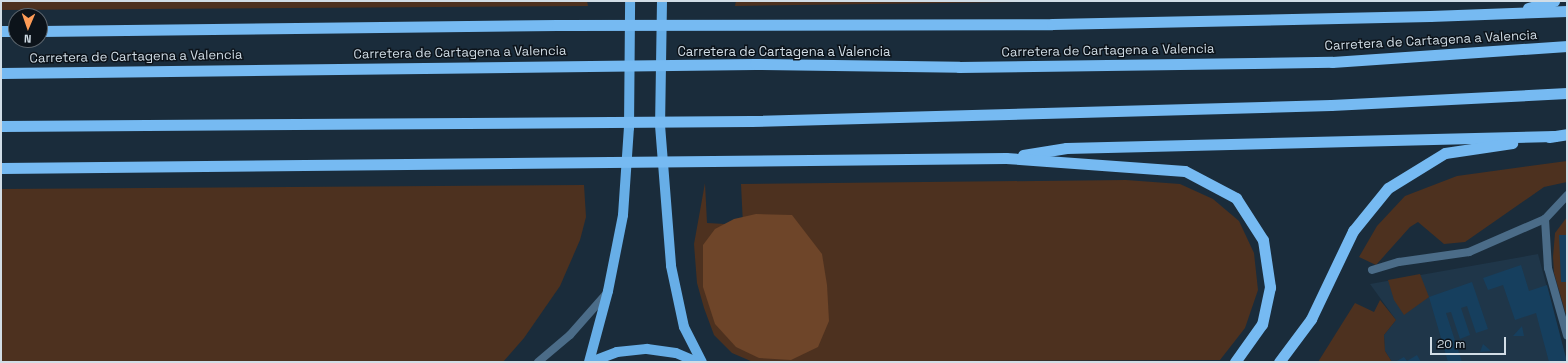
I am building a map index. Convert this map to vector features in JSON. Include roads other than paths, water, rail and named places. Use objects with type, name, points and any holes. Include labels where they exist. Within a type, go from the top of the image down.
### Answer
[{"type":"highway","points":[[1508,14],[1554,1]]},
{"type":"highway","points":[[48,31],[557,25],[1052,24],[1508,14],[1567,11]]},
{"type":"highway","name":"Carretera de Cartagena a Valencia","points":[[1,73],[755,64],[958,67],[1332,62],[1567,46]]},
{"type":"highway","points":[[1,126],[751,121],[1331,105],[1567,93]]},
{"type":"highway","points":[[1279,362],[1311,319],[1353,231],[1388,188],[1445,153],[1567,134]]},
{"type":"highway","points":[[1006,158],[1066,148],[1555,136]]},
{"type":"highway","points":[[1,168],[550,161],[748,161],[1006,158],[1185,171],[1236,198],[1263,240],[1270,287],[1262,324],[1235,362]]},
{"type":"main road","points":[[590,362],[608,291],[623,215],[629,128],[630,1]]},
{"type":"main road","points":[[662,1],[660,125],[670,259],[684,327],[702,362]]},
{"type":"main road","points":[[590,362],[617,352],[647,349],[676,353],[696,362]]},
{"type":"street","points":[[1372,270],[1399,262],[1469,252],[1545,219],[1567,195]]},
{"type":"street","points":[[1545,219],[1548,268],[1567,335]]},
{"type":"street","points":[[538,362],[570,335],[608,291]]}]
